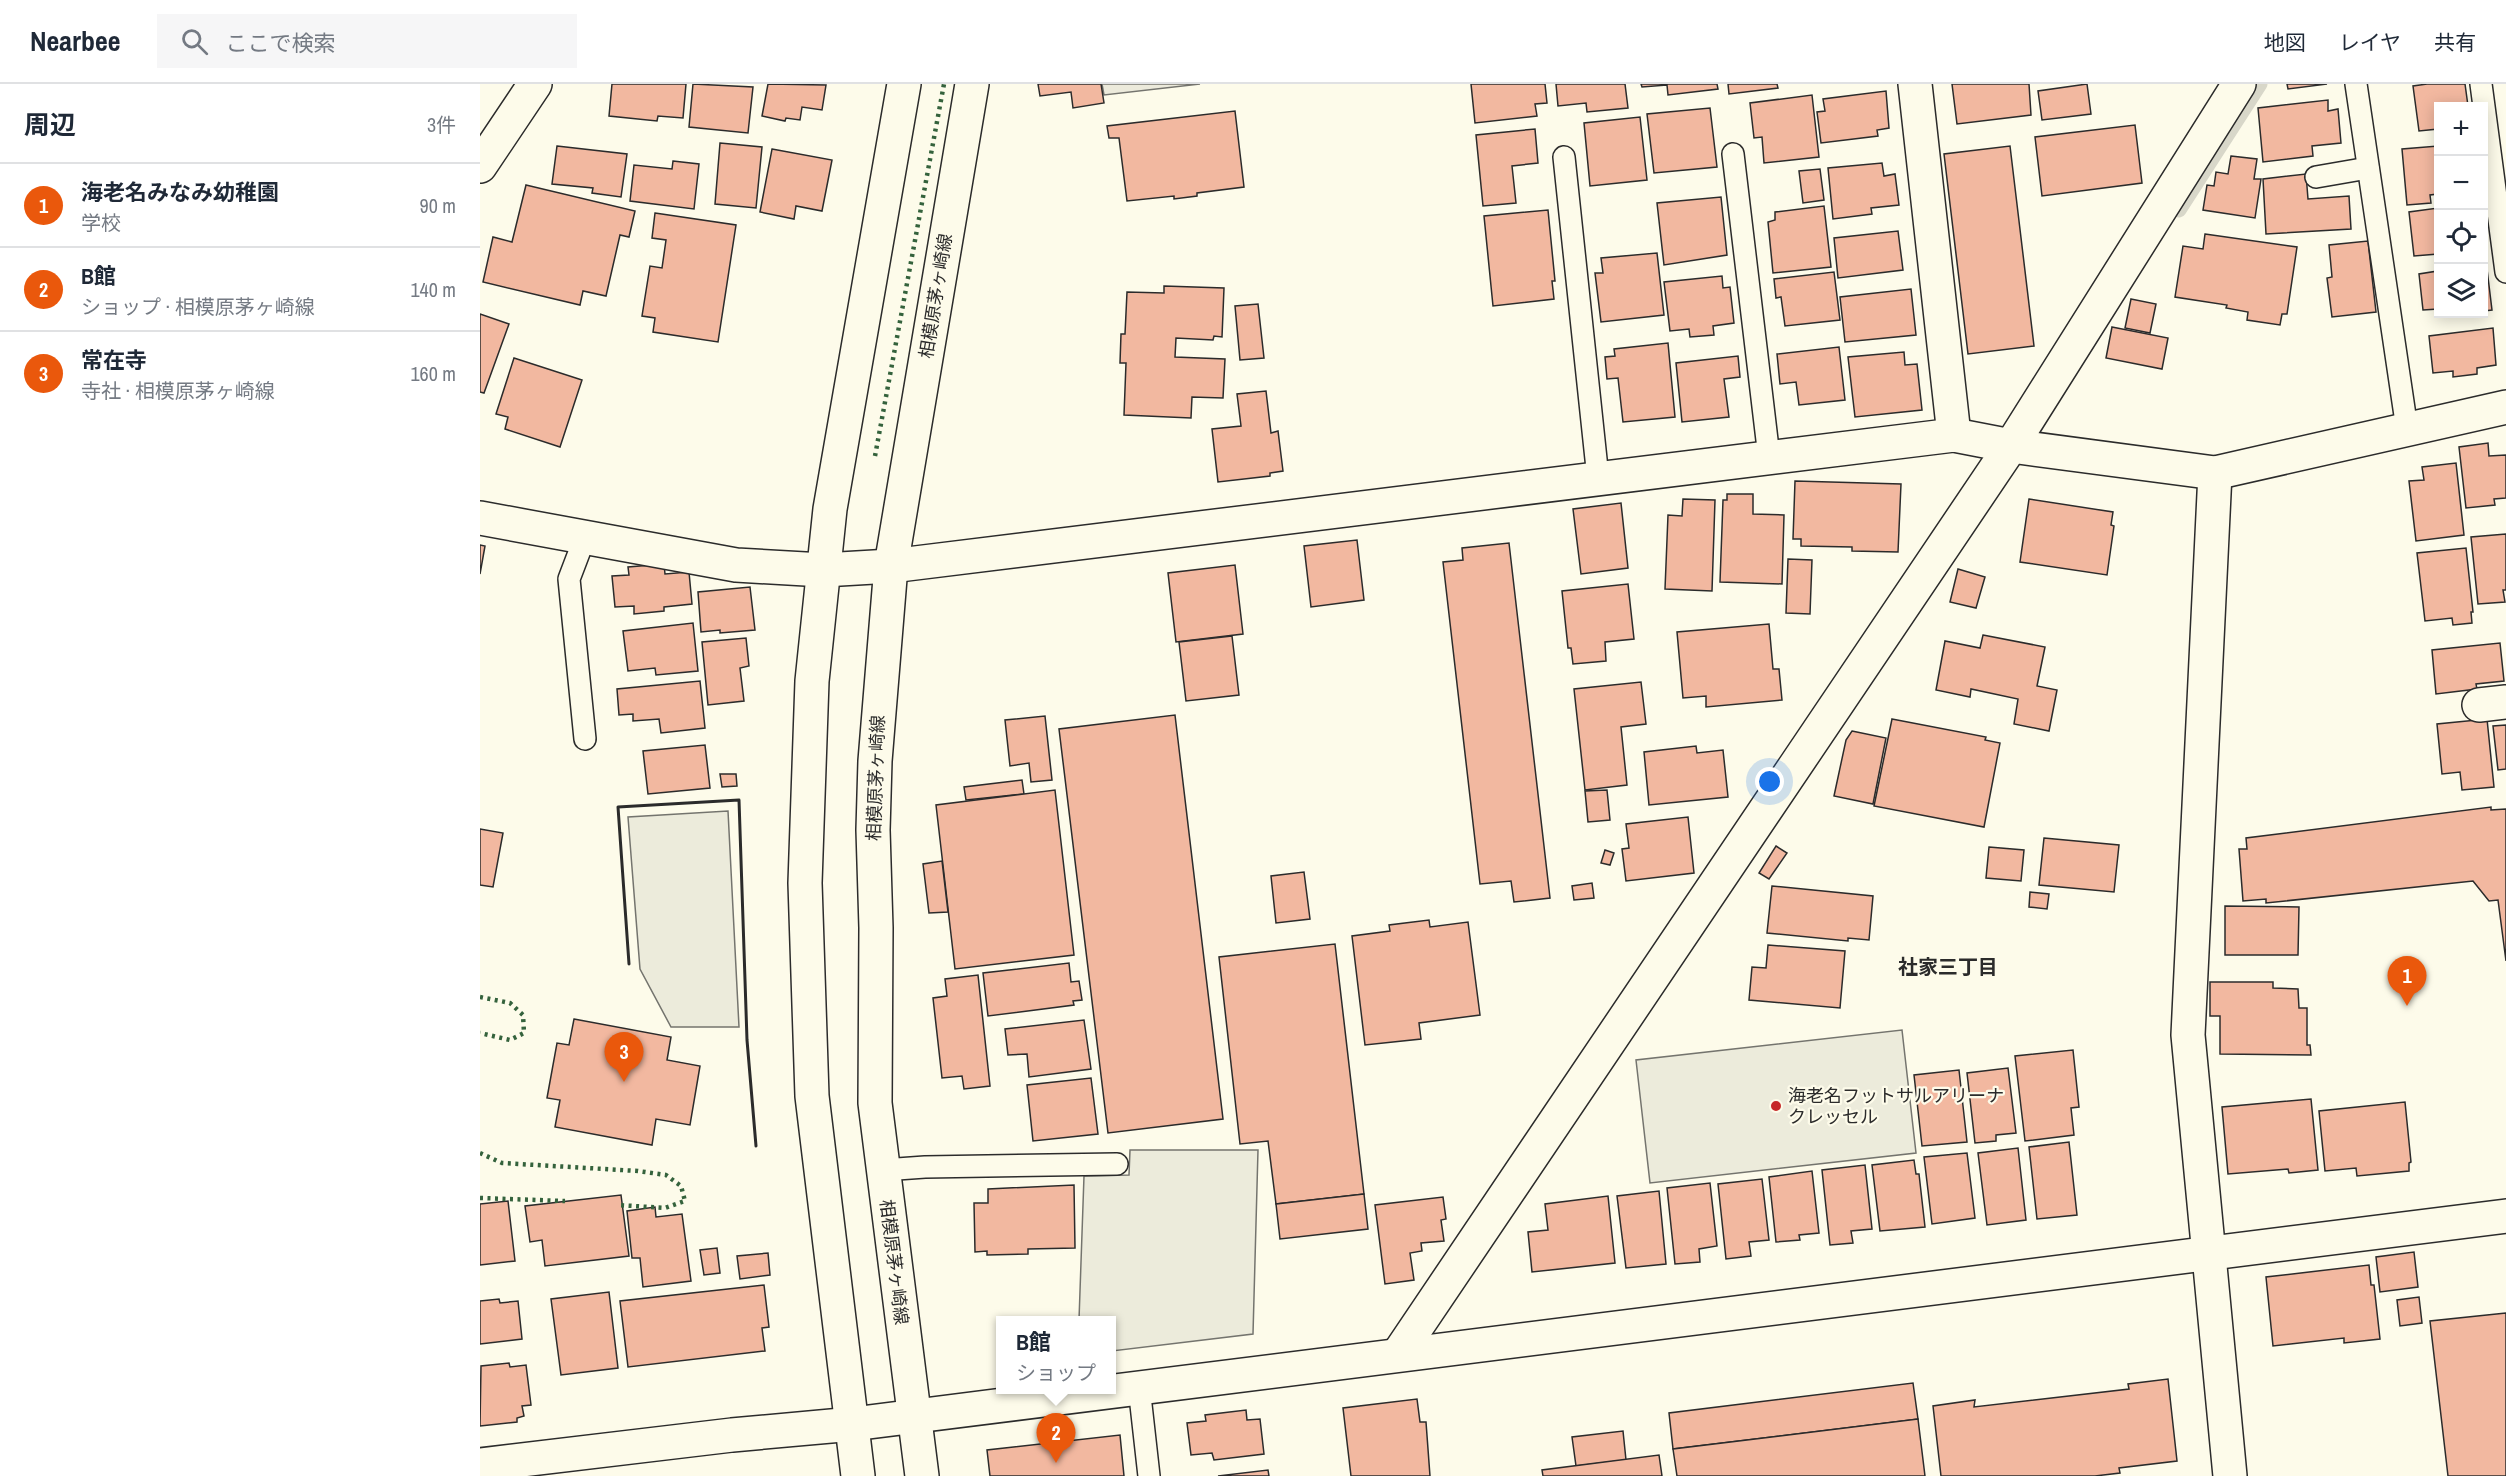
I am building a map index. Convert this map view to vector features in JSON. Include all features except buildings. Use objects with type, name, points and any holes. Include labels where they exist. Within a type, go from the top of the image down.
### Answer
[{"type":"street","points":[[480,166],[536,84]]},
{"type":"street","points":[[858,1476],[819,1164],[812,1084],[805,883],[812,681],[830,509],[904,84]]},
{"type":"street","name":"相模原茅ヶ崎線","points":[[922,1476],[874,1103],[875,761],[891,566],[972,84]]},
{"type":"street","points":[[1915,84],[1954,435]]},
{"type":"street","points":[[1399,1353],[2011,446],[2239,84]]},
{"type":"street","points":[[480,518],[736,565],[823,570],[891,566],[1954,435],[2011,446],[2215,473],[2506,407]]},
{"type":"street","points":[[2215,473],[2188,1035],[2230,1476]]},
{"type":"street","points":[[1116,1389],[2506,1216]]},
{"type":"street","points":[[480,1465],[732,1435],[853,1424],[1079,1394]]},
{"type":"lane","points":[[2356,84],[2407,429]]},
{"type":"lane","points":[[2481,84],[2506,273]]},
{"type":"lane","points":[[1733,154],[1769,457]]},
{"type":"lane","points":[[1564,157],[1598,478]]},
{"type":"lane","points":[[2316,177],[2368,168]]},
{"type":"lane","points":[[585,537],[569,579],[585,739]]},
{"type":"lane","points":[[883,1170],[942,1166],[1117,1164]]},
{"type":"lane","points":[[1139,1386],[1149,1476]]},
{"type":"shaded area","points":[[1102,84],[1200,84],[1104,95]]},
{"type":"shaded area","points":[[728,811],[739,1027],[671,1027],[640,969],[628,817]]},
{"type":"shaded area","name":"海老名フットサルアリーナ クレッセル","points":[[1902,1030],[1916,1153],[1650,1183],[1636,1060]]},
{"type":"shaded area","points":[[1130,1150],[1258,1150],[1253,1334],[1116,1351],[1116,1316],[1079,1316],[1084,1176],[1129,1175]]},
{"type":"waterway","points":[[2179,210],[2260,84]]},
{"type":"hedge","points":[[875,456],[944,84]]},
{"type":"hedge","points":[[480,997],[510,1003],[523,1015],[524,1033],[510,1040],[480,1033]]},
{"type":"hedge","points":[[480,1153],[502,1163],[638,1171],[666,1175],[681,1186],[685,1201],[665,1208],[618,1205]]},
{"type":"hedge","points":[[480,1198],[565,1201]]},
{"type":"wall","points":[[629,964],[618,807],[739,800],[747,1040],[756,1146]]},
{"type":"place","name":"海老名みなみ幼稚園","points":[[2407,1006]]},
{"type":"place","name":"常在寺","points":[[624,1082]]},
{"type":"place","name":"海老名フットサルアリーナ クレッセル","points":[[1776,1106]]},
{"type":"place","name":"B館","points":[[1056,1463]]},
{"type":"district","name":"社家三丁目","points":[[1948,967]]}]
